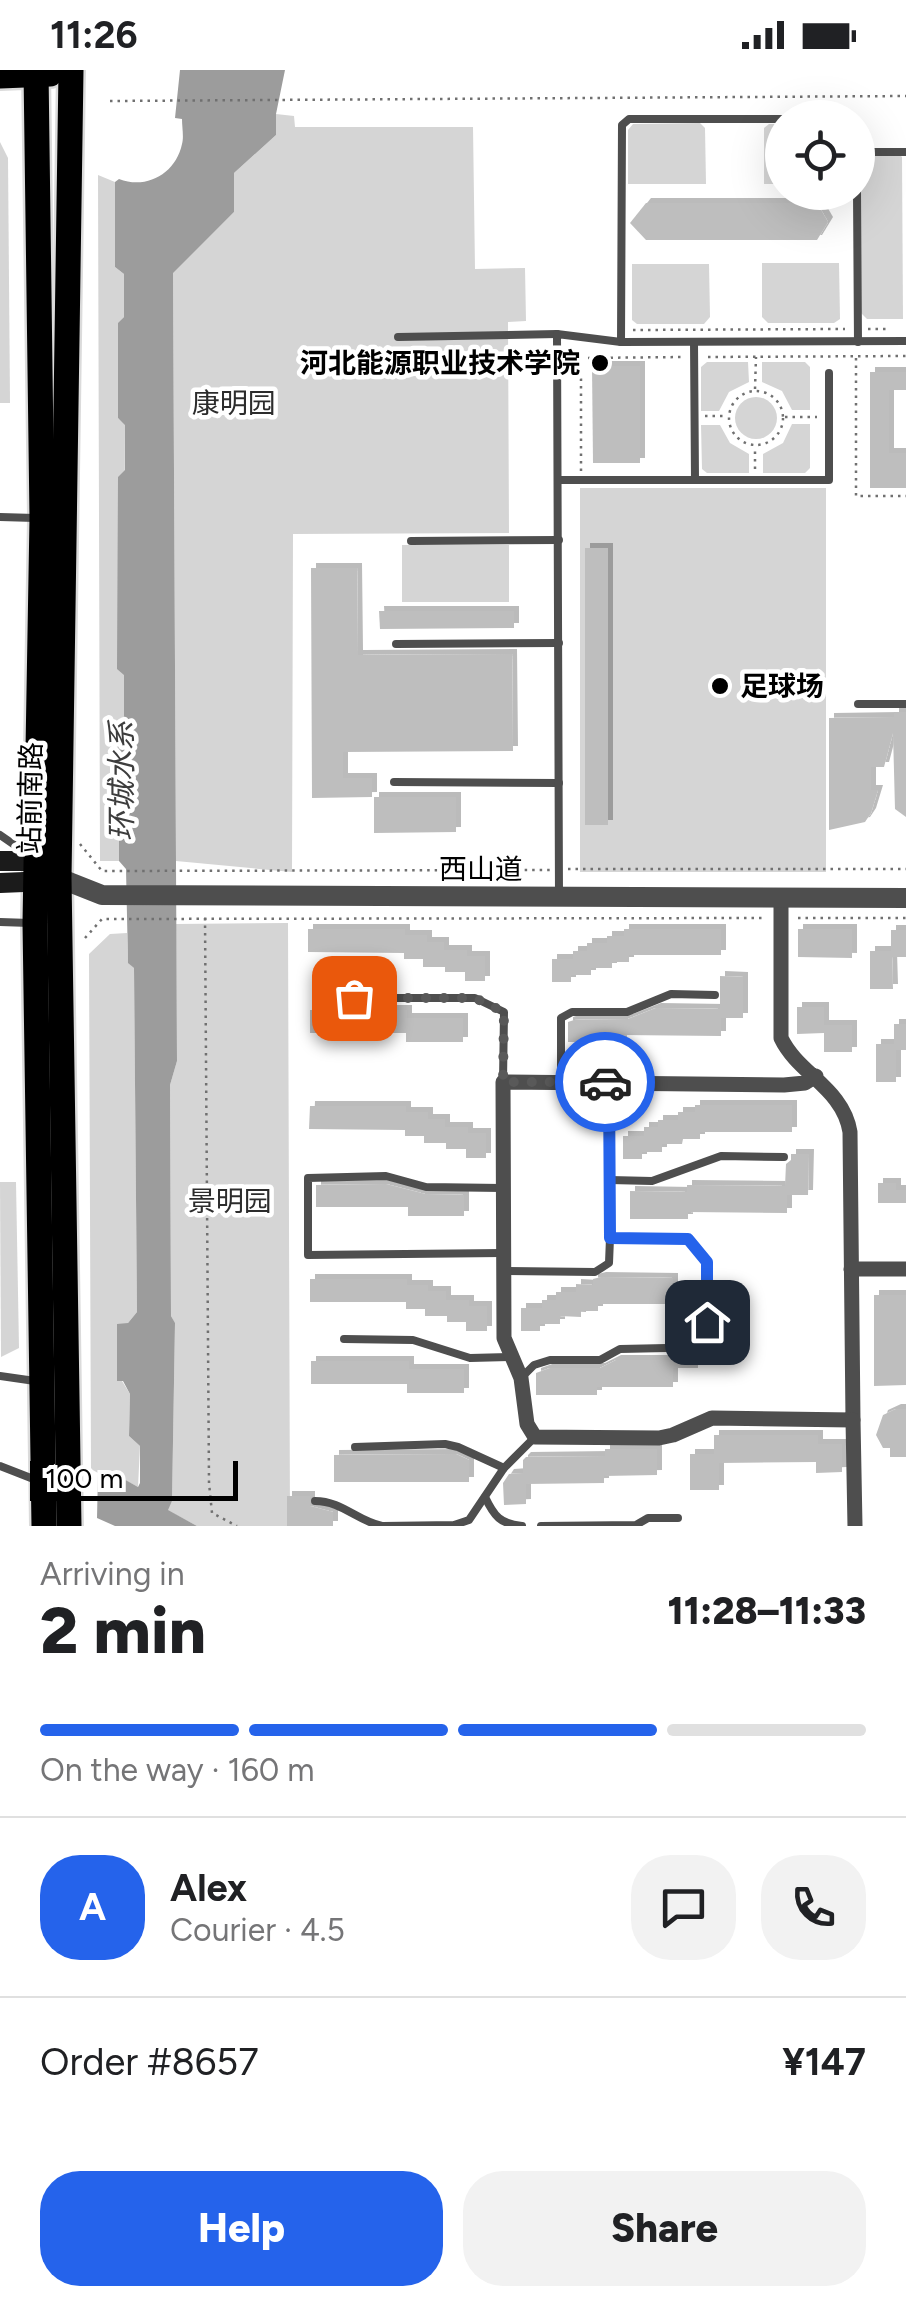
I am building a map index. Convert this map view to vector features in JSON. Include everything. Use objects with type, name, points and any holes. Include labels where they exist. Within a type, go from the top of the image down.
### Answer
[{"type":"main road","points":[[0,76],[70,70]]},
{"type":"main road","name":"站前南路","points":[[44,1526],[35,923],[44,874],[70,70]]},
{"type":"main road","name":"站前南路","points":[[36,73],[44,874],[70,1519]]},
{"type":"main road","name":"西山道","points":[[0,861],[44,874]]},
{"type":"main road","name":"西山道","points":[[0,883],[44,874]]},
{"type":"street","name":"西山道","points":[[44,874],[102,895],[559,897],[781,908],[906,898]]},
{"type":"street","points":[[781,908],[781,1038],[788,1052],[816,1076],[847,1115],[855,1526]]},
{"type":"street","points":[[816,1076],[805,1082],[784,1084],[503,1082],[504,1338],[521,1378],[526,1424],[535,1437],[659,1438],[712,1418],[853,1420]]},
{"type":"street","points":[[851,1270],[906,1269]]},
{"type":"lane","points":[[621,342],[622,125],[628,119],[765,119]]},
{"type":"lane","points":[[875,152],[906,152]]},
{"type":"lane","points":[[856,210],[858,342]]},
{"type":"lane","points":[[398,336],[558,334],[621,342],[906,341]]},
{"type":"lane","points":[[558,334],[559,897]]},
{"type":"lane","points":[[694,342],[695,480]]},
{"type":"lane","points":[[559,480],[829,480],[829,373]]},
{"type":"lane","points":[[0,517],[42,518]]},
{"type":"lane","points":[[410,541],[559,540]]},
{"type":"lane","points":[[396,644],[559,643]]},
{"type":"lane","points":[[858,704],[906,704]]},
{"type":"lane","points":[[394,782],[559,783]]},
{"type":"lane","points":[[0,835],[44,874]]},
{"type":"lane","points":[[0,922],[35,923]]},
{"type":"lane","points":[[561,1082],[561,1018],[572,1012],[628,1012],[671,994],[715,994]]},
{"type":"lane","points":[[354,998],[475,998],[504,1012],[503,1082]]},
{"type":"lane","points":[[502,1188],[426,1187],[386,1176],[308,1178],[308,1254],[502,1262],[595,1272],[609,1263],[609,1082]]},
{"type":"lane","points":[[610,1180],[652,1181],[721,1156],[784,1157]]},
{"type":"lane","points":[[610,1238],[688,1239],[707,1262],[707,1322]]},
{"type":"lane","points":[[344,1339],[414,1340],[470,1358],[509,1357]]},
{"type":"lane","points":[[521,1378],[534,1365],[550,1360],[600,1360],[620,1349],[667,1348]]},
{"type":"lane","points":[[0,1376],[44,1382]]},
{"type":"lane","points":[[315,1502],[330,1502],[368,1523],[383,1526],[454,1525],[469,1520],[504,1468],[535,1437]]},
{"type":"lane","points":[[356,1446],[444,1444],[504,1468]]},
{"type":"lane","points":[[0,1466],[45,1484]]},
{"type":"lane","points":[[486,1497],[494,1516],[505,1524],[522,1526]]},
{"type":"lane","points":[[541,1526],[636,1525],[648,1518],[678,1518]]},
{"type":"path","points":[[110,101],[906,96]]},
{"type":"path","points":[[621,330],[890,329]]},
{"type":"path","points":[[856,356],[856,496],[906,496]]},
{"type":"path","points":[[755,390],[756,357]]},
{"type":"path","points":[[755,390],[778,401],[783,417],[778,434],[756,445],[739,440],[732,433],[728,416],[740,395],[755,390]]},
{"type":"path","points":[[694,416],[728,416]]},
{"type":"path","points":[[783,417],[828,416]]},
{"type":"path","points":[[755,480],[756,445]]},
{"type":"path","points":[[80,844],[102,871],[906,869]]},
{"type":"path","points":[[85,938],[102,919],[781,908],[906,918]]},
{"type":"path","points":[[205,918],[208,1483],[212,1513],[237,1526]]},
{"type":"green space","name":"康明园","points":[[276,114],[294,116],[295,127],[473,127],[475,269],[525,268],[526,321],[508,322],[509,533],[293,534],[292,872],[176,861],[173,272],[234,212],[234,173],[276,135]]},
{"type":"green space","points":[[700,123],[705,128],[706,184],[628,184],[628,130],[633,124]]},
{"type":"green space","points":[[0,142],[8,158],[10,403],[0,403]]},
{"type":"green space","points":[[898,153],[902,157],[903,319],[867,319],[861,313],[861,210],[875,210],[875,154]]},
{"type":"green space","points":[[98,175],[115,182],[115,267],[124,274],[124,317],[118,324],[118,418],[125,424],[124,721],[117,728],[117,761],[125,768],[125,810],[119,818],[119,861],[100,861]]},
{"type":"green space","points":[[762,263],[839,263],[840,319],[834,323],[768,323],[762,317]]},
{"type":"green space","points":[[632,264],[709,264],[710,317],[704,324],[637,324],[632,320]]},
{"type":"green space","points":[[707,362],[748,362],[749,382],[729,392],[719,411],[701,411],[701,367]]},
{"type":"green space","points":[[762,362],[805,362],[810,367],[810,410],[792,410],[782,391],[762,382]]},
{"type":"green space","points":[[756,397],[771,403],[777,418],[771,433],[756,439],[741,433],[735,418],[741,403]]},
{"type":"green space","points":[[792,424],[810,424],[810,468],[805,473],[763,473],[763,454],[783,443]]},
{"type":"green space","points":[[701,425],[720,425],[730,443],[749,454],[749,473],[707,473],[702,469]]},
{"type":"green space","points":[[580,488],[826,488],[826,872],[580,872]]},
{"type":"green space","points":[[402,545],[509,545],[509,602],[402,602]]},
{"type":"green space","name":"景明园","points":[[288,923],[290,1526],[197,1526],[167,1510],[172,1501],[175,1324],[171,1316],[170,1085],[177,1061],[176,924]]},
{"type":"green space","points":[[127,933],[128,962],[134,968],[137,1312],[128,1323],[117,1381],[122,1381],[130,1394],[129,1436],[140,1446],[138,1487],[113,1474],[91,1469],[89,954],[110,934]]},
{"type":"green space","points":[[0,1182],[16,1182],[19,1348],[1,1357]]},
{"type":"shaded area","points":[[180,70],[285,70],[276,135],[234,173],[234,212],[173,273],[177,1061],[170,1085],[171,1316],[175,1323],[172,1501],[168,1510],[197,1526],[115,1526],[97,1518],[98,1473],[113,1473],[138,1487],[140,1446],[129,1436],[130,1394],[123,1381],[117,1381],[117,1324],[128,1323],[137,1312],[134,968],[128,963],[126,869],[119,861],[125,768],[117,761],[117,728],[124,721],[124,675],[117,669],[118,477],[125,470],[125,425],[118,418],[118,323],[124,317],[124,274],[115,267],[115,182],[150,180],[174,163],[183,138],[182,119],[175,118]]},
{"type":"building","points":[[646,203],[765,203],[765,210],[821,210],[828,222],[817,240],[646,240],[630,223]]},
{"type":"building","points":[[592,366],[640,366],[640,463],[593,463]]},
{"type":"building","points":[[870,372],[906,372],[906,390],[889,390],[889,453],[906,453],[906,488],[870,488]]},
{"type":"building","points":[[585,548],[608,548],[608,825],[585,825]]},
{"type":"building","points":[[311,568],[357,568],[358,655],[512,654],[513,751],[343,752],[343,778],[372,778],[372,797],[312,798]]},
{"type":"building","points":[[379,611],[514,611],[514,628],[380,629]]},
{"type":"building","points":[[894,712],[906,712],[906,817],[895,809],[893,733],[884,767],[871,767],[871,790],[878,790],[871,813],[865,822],[829,830],[829,718],[894,717]]},
{"type":"building","points":[[374,797],[456,797],[456,832],[374,833]]},
{"type":"building","points":[[308,929],[405,929],[405,935],[427,935],[427,942],[444,942],[444,950],[467,950],[467,956],[485,956],[485,981],[465,981],[465,972],[445,972],[445,967],[423,967],[423,959],[404,959],[404,953],[308,952]]},
{"type":"building","points":[[624,929],[721,929],[721,955],[629,955],[629,962],[612,962],[612,968],[591,968],[591,975],[571,975],[571,982],[552,982],[552,959],[573,959],[573,951],[587,951],[587,943],[607,943],[607,936],[624,936]]},
{"type":"building","points":[[798,929],[852,929],[852,958],[798,957]]},
{"type":"building","points":[[891,930],[906,930],[906,957],[892,957],[893,989],[870,989],[870,951],[891,951]]},
{"type":"building","points":[[720,976],[743,977],[743,1018],[721,1018],[721,1036],[622,1035],[622,1042],[568,1042],[568,1022],[574,1020],[628,1019],[656,1008],[720,1009]]},
{"type":"building","points":[[797,1007],[824,1007],[824,1025],[852,1025],[852,1052],[824,1052],[824,1033],[797,1034]]},
{"type":"building","points":[[310,1010],[407,1010],[407,1018],[463,1018],[463,1042],[406,1042],[406,1033],[310,1033]]},
{"type":"building","points":[[894,1024],[906,1024],[906,1050],[896,1050],[896,1082],[876,1082],[876,1044],[894,1044]]},
{"type":"building","points":[[695,1105],[792,1105],[792,1132],[700,1132],[700,1139],[662,1144],[662,1152],[642,1152],[642,1159],[623,1159],[623,1136],[644,1136],[644,1127],[658,1127],[658,1120],[678,1120],[678,1112],[695,1112]]},
{"type":"building","points":[[310,1106],[406,1106],[406,1112],[428,1112],[428,1119],[445,1119],[445,1127],[468,1127],[468,1133],[486,1133],[486,1158],[466,1158],[466,1149],[446,1149],[446,1143],[424,1143],[424,1136],[405,1136],[405,1130],[309,1129]]},
{"type":"building","points":[[791,1154],[809,1154],[808,1195],[787,1195],[787,1213],[688,1212],[688,1219],[630,1219],[630,1191],[687,1192],[687,1185],[785,1186],[786,1164]]},
{"type":"building","points":[[878,1183],[896,1183],[896,1190],[906,1190],[906,1203],[878,1203]]},
{"type":"building","points":[[386,1184],[425,1194],[464,1195],[464,1216],[408,1216],[408,1207],[316,1207],[316,1185]]},
{"type":"building","points":[[673,1278],[673,1304],[598,1304],[598,1311],[581,1311],[581,1317],[560,1316],[560,1324],[540,1324],[540,1331],[521,1331],[521,1308],[542,1308],[542,1300],[556,1300],[556,1292],[576,1292],[576,1284],[593,1285],[593,1279]]},
{"type":"building","points":[[310,1279],[407,1279],[407,1285],[428,1285],[428,1291],[446,1291],[446,1300],[469,1300],[469,1306],[487,1306],[487,1331],[466,1331],[466,1322],[447,1322],[447,1316],[425,1316],[425,1309],[406,1309],[406,1302],[310,1302]]},
{"type":"building","points":[[874,1295],[906,1295],[906,1385],[874,1386]]},
{"type":"building","points":[[672,1327],[698,1327],[698,1368],[673,1368],[673,1387],[597,1387],[597,1395],[536,1395],[536,1373],[550,1368],[600,1368],[616,1360],[672,1360]]},
{"type":"building","points":[[311,1361],[409,1361],[409,1369],[464,1369],[464,1393],[407,1393],[407,1384],[311,1384]]},
{"type":"building","points":[[906,1409],[906,1457],[890,1457],[890,1448],[883,1448],[876,1435],[883,1415]]},
{"type":"building","points":[[714,1435],[818,1435],[818,1444],[842,1444],[842,1472],[816,1473],[816,1462],[719,1463],[719,1490],[690,1490],[690,1454],[714,1454]]},
{"type":"building","points":[[605,1449],[657,1449],[657,1475],[604,1476],[604,1483],[526,1484],[526,1504],[504,1505],[503,1483],[509,1474],[523,1473],[526,1457],[605,1456]]},
{"type":"building","points":[[456,1454],[469,1460],[469,1482],[334,1482],[334,1455]]},
{"type":"building","points":[[287,1496],[310,1496],[310,1506],[333,1512],[333,1526],[287,1526]]},
{"type":"way so far","points":[[354,998],[475,998],[504,1012],[503,1082],[605,1082]]},
{"type":"place","name":"河北能源职业技术学院","points":[[600,363]]},
{"type":"place","name":"足球场","points":[[720,686]]},
{"type":"route","points":[[605,1082],[609,1082],[610,1238],[688,1239],[707,1262],[707,1322]]},
{"type":"water label","name":"环城水系","points":[[121,781]]}]
